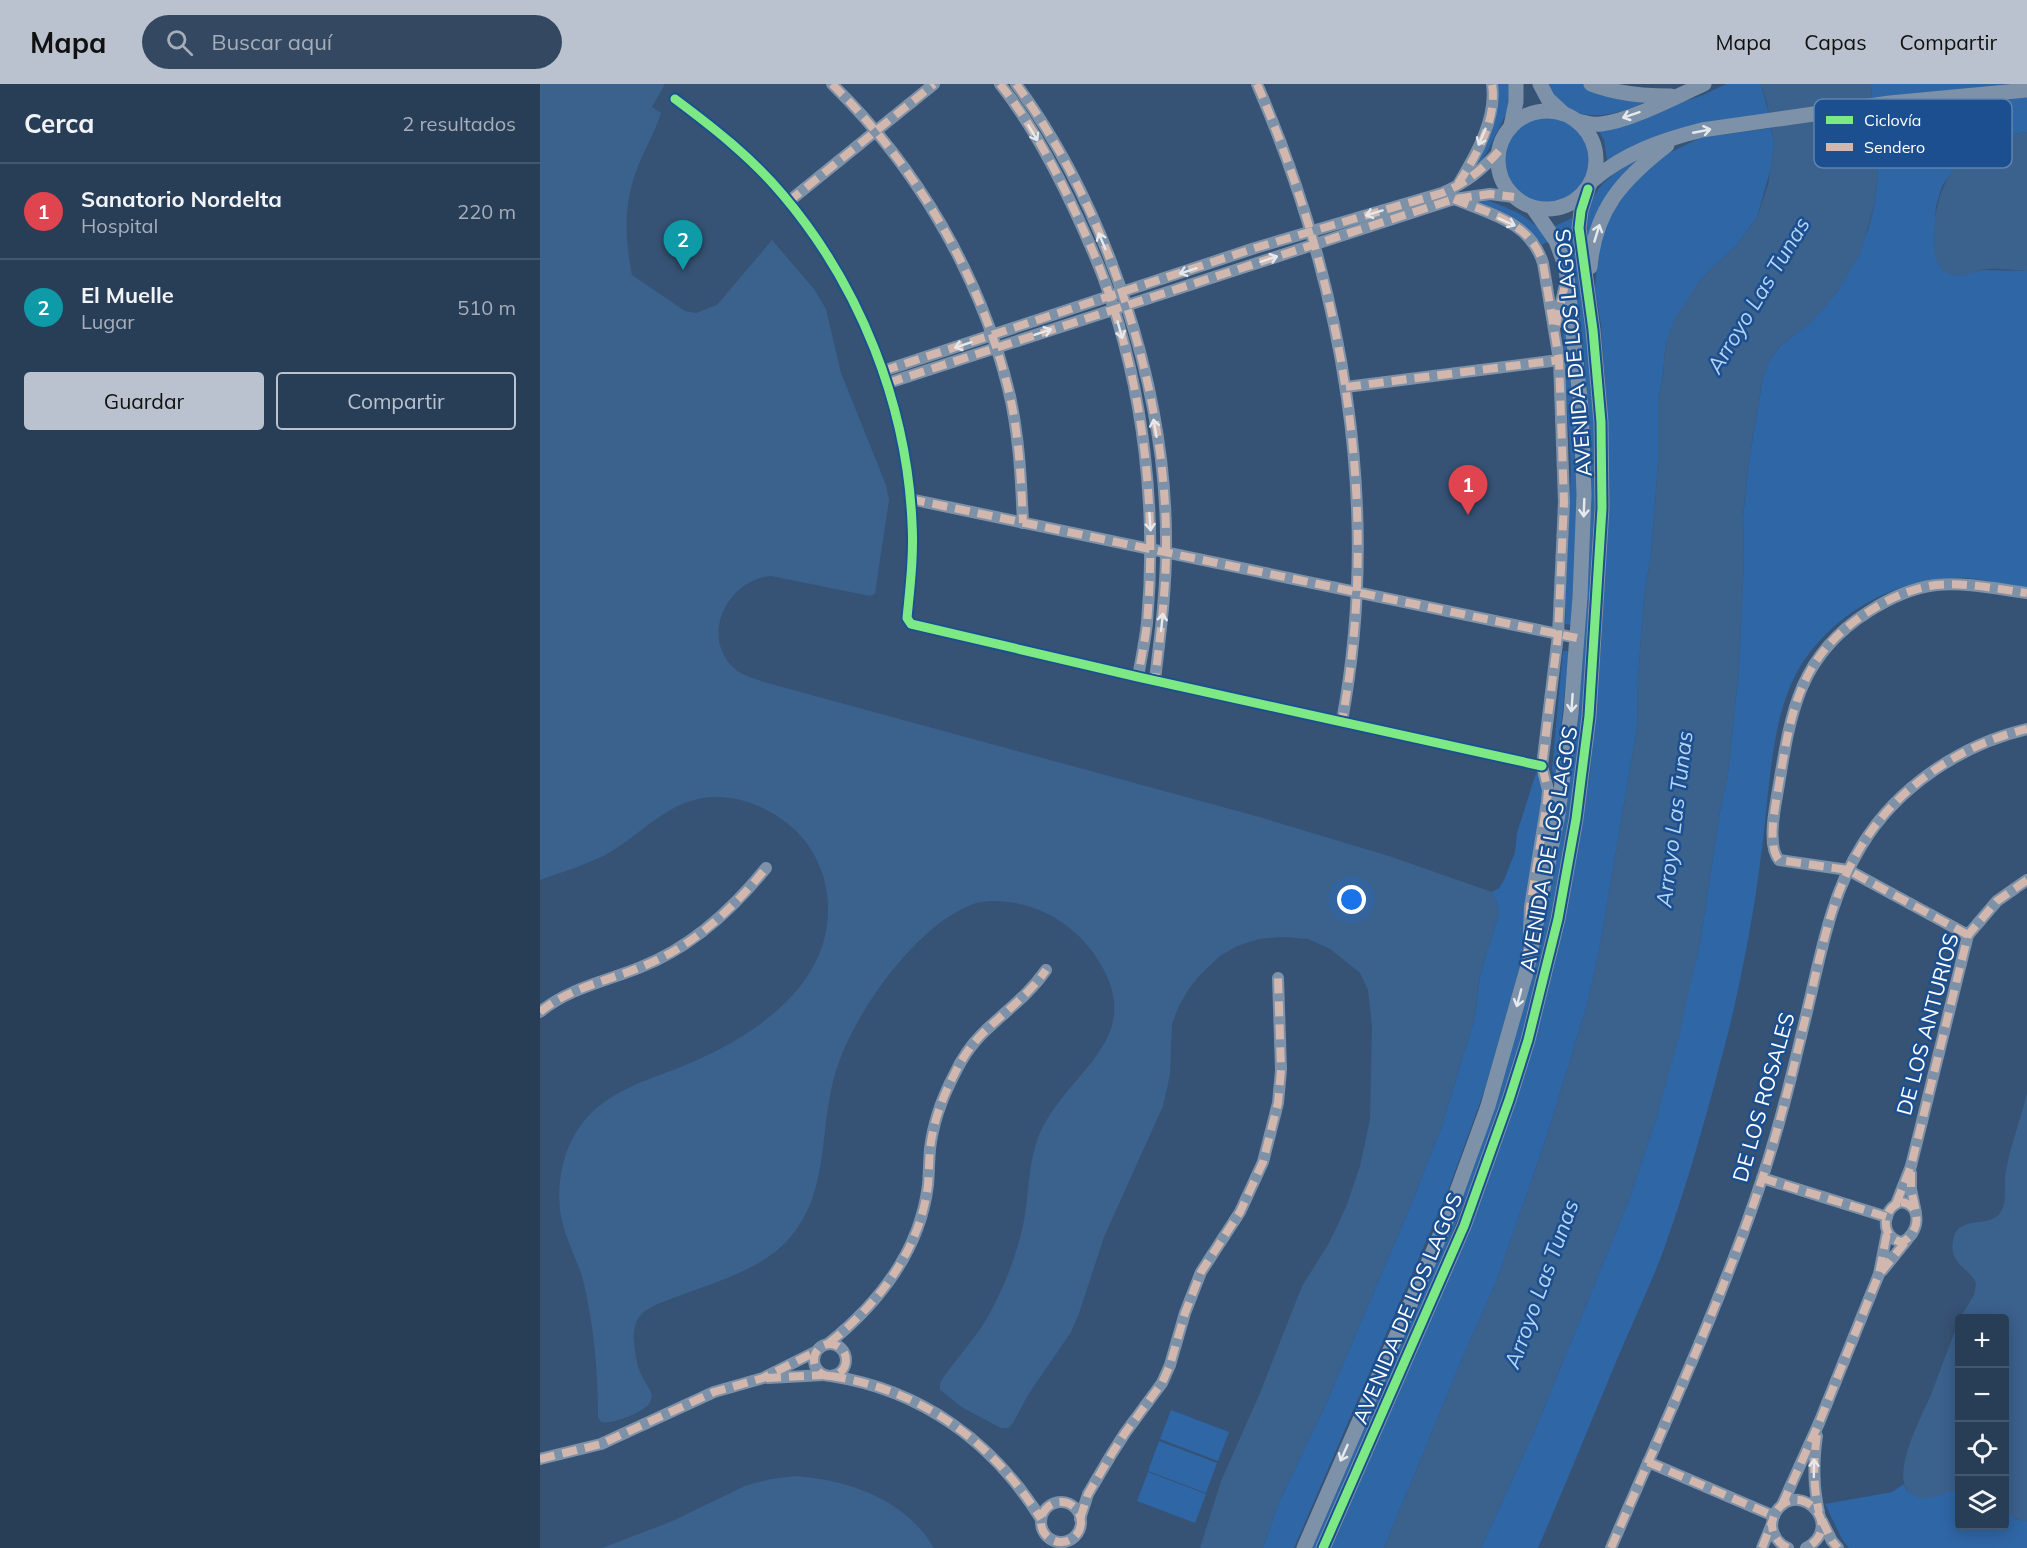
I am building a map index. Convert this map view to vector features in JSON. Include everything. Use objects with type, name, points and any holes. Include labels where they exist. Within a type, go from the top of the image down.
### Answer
[{"type":"street","points":[[832,84],[877,131],[923,194],[947,234],[969,279],[994,341],[1008,388],[1016,428],[1023,523]]},
{"type":"street","points":[[788,202],[934,84]]},
{"type":"street","points":[[1000,84],[1030,127],[1061,182],[1089,243],[1110,296],[1136,392],[1148,499],[1150,549],[1147,623],[1138,677]]},
{"type":"street","points":[[1016,84],[1075,181],[1123,292],[1147,381],[1161,460],[1166,552],[1165,596],[1155,680]]},
{"type":"street","points":[[1257,84],[1293,174],[1312,238],[1333,316],[1346,387],[1358,504],[1357,592],[1351,673],[1342,721]]},
{"type":"street","points":[[1449,195],[1479,145],[1494,99],[1492,84]]},
{"type":"street","points":[[1511,126],[1516,102],[1516,84]]},
{"type":"street","points":[[1540,84],[1548,99],[1562,112],[1586,128],[1596,148],[1596,170],[1590,185]]},
{"type":"street","points":[[1591,84],[1617,93],[1677,96]]},
{"type":"street","points":[[1578,121],[1593,124],[1610,122],[1704,84]]},
{"type":"street","points":[[1932,99],[2027,90]]},
{"type":"street","points":[[675,99],[726,139],[769,180],[830,258],[854,304],[886,377],[900,433],[913,524],[907,618],[911,624],[1138,677],[1542,766]]},
{"type":"street","points":[[1562,112],[1548,110],[1522,117],[1511,126],[1503,138],[1499,151],[1500,176],[1506,188],[1514,197],[1533,208],[1557,209],[1573,202],[1623,158],[1678,136],[1702,130],[1814,114]]},
{"type":"street","points":[[1588,291],[1595,237],[1612,200],[1638,167],[1678,136]]},
{"type":"street","points":[[1449,195],[1483,168],[1499,151]]},
{"type":"street","name":"AVENIDA DE LOS LAGOS","points":[[1323,1548],[1464,1226],[1525,1050],[1558,919],[1576,819],[1589,716],[1602,518],[1601,422],[1588,291],[1579,228],[1581,211],[1590,185]]},
{"type":"street","points":[[994,341],[1127,305],[1312,238],[1449,195],[1490,194],[1514,197]]},
{"type":"street","points":[[1449,195],[1521,228],[1531,238],[1543,263],[1555,329],[1564,502],[1558,635],[1542,766],[1548,790],[1548,802],[1530,908],[1527,969]]},
{"type":"street","name":"AVENIDA DE LOS LAGOS","points":[[1304,1548],[1445,1224],[1488,1106],[1527,969],[1558,814],[1571,713],[1577,638],[1584,495],[1581,407],[1567,275],[1556,241],[1533,208]]},
{"type":"street","points":[[886,377],[994,341],[1110,296],[1255,248],[1312,238]]},
{"type":"street","points":[[1555,329],[1567,275]]},
{"type":"street","points":[[1346,387],[1558,360]]},
{"type":"street","points":[[910,499],[1577,638]]},
{"type":"street","points":[[1968,935],[1848,870],[1779,860],[1772,848],[1774,816],[1788,728],[1801,688],[1820,654],[1849,625],[1881,603],[1936,585],[1977,586],[2027,593]]},
{"type":"street","name":"DE LOS ROSALES","points":[[1611,1548],[1716,1306],[1762,1178],[1802,1033],[1831,914],[1848,870],[1874,827],[1918,783],[1952,759],[1999,737],[2027,729]]},
{"type":"street","points":[[540,1012],[567,994],[645,966],[691,941],[729,910],[766,868]]},
{"type":"street","name":"DE LOS ANTURIOS","points":[[1911,1166],[1968,935],[1996,901],[2027,880]]},
{"type":"street","points":[[846,1363],[841,1372],[828,1376],[815,1368],[813,1357],[821,1345],[830,1343],[848,1328],[891,1280],[910,1245],[921,1217],[934,1126],[940,1105],[954,1074],[981,1035],[1029,992],[1046,970]]},
{"type":"street","points":[[764,1378],[828,1376],[861,1381],[903,1397],[954,1424],[999,1463],[1028,1498],[1041,1519],[1044,1532],[1051,1543],[1072,1538],[1079,1529],[1088,1494],[1125,1433],[1162,1383],[1201,1272],[1240,1212],[1263,1162],[1278,1103],[1281,1070],[1278,978]]},
{"type":"street","points":[[1762,1548],[1773,1519],[1782,1505],[1819,1423],[1879,1274],[1887,1233],[1887,1217],[1896,1204],[1911,1166]]},
{"type":"street","points":[[1879,1274],[1907,1240],[1916,1225],[1917,1213],[1911,1189],[1911,1166]]},
{"type":"street","points":[[1762,1178],[1887,1217]]},
{"type":"street","points":[[1896,1204],[1906,1203],[1917,1213]]},
{"type":"street","points":[[1887,1233],[1896,1242],[1907,1240]]},
{"type":"street","points":[[848,1328],[842,1349],[846,1363],[861,1381]]},
{"type":"street","points":[[830,1343],[842,1349]]},
{"type":"street","points":[[540,1460],[601,1444],[714,1392],[764,1378],[815,1352]]},
{"type":"street","points":[[1806,1548],[1815,1543],[1820,1536],[1820,1516],[1814,1487],[1814,1458],[1819,1423]]},
{"type":"street","points":[[1648,1462],[1773,1519]]},
{"type":"street","points":[[1028,1498],[1051,1504],[1066,1503],[1088,1494]]},
{"type":"street","points":[[1782,1505],[1789,1501],[1806,1501],[1820,1516],[1838,1548]]},
{"type":"street","points":[[1066,1503],[1075,1509],[1080,1518]]},
{"type":"street","points":[[1041,1519],[1046,1508],[1051,1504]]},
{"type":"street","points":[[1773,1519],[1775,1536],[1785,1548]]},
{"type":"street","points":[[1073,1548],[1076,1534]]},
{"type":"shaded area","points":[[1498,84],[1511,84],[1507,112],[1486,154],[1472,174],[1498,103]]},
{"type":"shaded area","points":[[1548,84],[1584,84],[1645,102],[1604,115],[1578,113],[1566,107],[1556,98]]},
{"type":"shaded area","points":[[1726,84],[1761,84],[1769,114],[1607,160],[1604,140],[1599,131],[1703,95]]},
{"type":"shaded area","points":[[1871,84],[2008,84],[1872,99]]},
{"type":"shaded area","points":[[2027,97],[2027,132],[2012,135],[2012,99],[1999,99]]},
{"type":"shaded area","points":[[1547,117],[1564,120],[1578,130],[1588,144],[1591,161],[1588,178],[1578,192],[1564,202],[1547,205],[1530,202],[1516,192],[1506,178],[1503,161],[1506,144],[1516,130],[1530,120]]},
{"type":"shaded area","points":[[1771,128],[1774,143],[1771,168],[1757,217],[1736,246],[1698,283],[1666,341],[1658,401],[1658,463],[1651,554],[1644,597],[1637,728],[1599,951],[1587,1005],[1546,1139],[1495,1285],[1384,1548],[1331,1548],[1420,1342],[1568,901],[1590,773],[1601,649],[1607,531],[1607,411],[1601,325],[1595,289],[1598,245],[1607,222],[1632,183],[1667,154],[1700,138]]},
{"type":"shaded area","points":[[1637,160],[1590,247],[1587,218],[1595,194],[1612,175]]},
{"type":"shaded area","points":[[1878,168],[1956,168],[1942,186],[1936,206],[1934,247],[1957,276],[1983,270],[2027,271],[2027,588],[1968,578],[1945,578],[1898,588],[1876,598],[1837,624],[1805,659],[1793,679],[1778,726],[1773,751],[1755,897],[1737,993],[1705,1119],[1665,1246],[1538,1548],[1481,1548],[1535,1430],[1629,1200],[1657,1116],[1700,944],[1720,811],[1728,774],[1739,669],[1744,556],[1743,517],[1749,461],[1763,377],[1770,360],[1780,346],[1811,322],[1838,291],[1868,230],[1875,203]]},
{"type":"shaded area","points":[[1480,198],[1527,218],[1550,240],[1542,245],[1528,229],[1510,217],[1471,199]]},
{"type":"shaded area","points":[[1572,218],[1594,387],[1596,480],[1580,748],[1558,888],[1520,1042],[1489,1139],[1441,1262],[1317,1548],[1310,1548],[1458,1204],[1551,888],[1589,481],[1587,389],[1581,328],[1570,256],[1555,226]]},
{"type":"shaded area","points":[[1565,306],[1577,466],[1577,518],[1571,625],[1565,624],[1571,468],[1562,322]]},
{"type":"shaded area","points":[[1563,651],[1569,651],[1555,785],[1552,768]]},
{"type":"shaded area","points":[[1536,773],[1544,786],[1525,902],[1522,959],[1485,1089],[1449,1188],[1294,1548],[1263,1548],[1279,1502],[1326,1404],[1413,1200],[1442,1125],[1475,1017],[1480,976],[1499,913],[1492,892],[1499,888],[1504,880],[1515,852],[1517,833]]},
{"type":"shaded area","points":[[1171,1410],[1229,1432],[1218,1461],[1160,1439]]},
{"type":"shaded area","points":[[1159,1441],[1217,1463],[1206,1493],[1148,1471]]},
{"type":"shaded area","points":[[1148,1472],[1206,1494],[1195,1523],[1137,1501]]},
{"type":"shaded area","points":[[1904,1484],[1907,1491],[1955,1489],[1955,1530],[2009,1530],[2009,1512],[2015,1519],[2027,1521],[2027,1548],[1849,1548],[1842,1539],[1825,1504],[1892,1492]]},
{"type":"water","points":[[540,84],[665,84],[652,107],[661,113],[637,169],[629,196],[627,234],[632,275],[685,311],[696,313],[717,305],[772,240],[814,289],[826,309],[841,373],[886,485],[889,500],[875,594],[870,596],[771,576],[755,580],[731,599],[723,612],[719,627],[719,642],[724,656],[735,669],[764,682],[1256,816],[1389,856],[1492,892],[1496,899],[1499,913],[1480,976],[1475,1017],[1442,1125],[1413,1200],[1326,1404],[1279,1502],[1263,1548],[1200,1548],[1221,1481],[1260,1393],[1302,1286],[1329,1243],[1346,1207],[1360,1166],[1370,1119],[1372,1026],[1368,990],[1360,973],[1330,949],[1308,939],[1282,937],[1259,939],[1237,946],[1220,956],[1188,990],[1172,1024],[1170,1075],[1163,1106],[1104,1237],[1078,1316],[1071,1332],[1008,1428],[1001,1428],[963,1408],[940,1390],[940,1384],[980,1329],[1002,1289],[1015,1255],[1026,1211],[1031,1162],[1036,1144],[1063,1096],[1097,1055],[1109,1034],[1114,1011],[1110,984],[1094,954],[1078,936],[1049,914],[1038,909],[1015,903],[993,901],[971,905],[950,916],[930,931],[909,951],[873,996],[847,1043],[838,1065],[832,1087],[818,1179],[802,1222],[787,1241],[764,1260],[722,1280],[658,1304],[643,1313],[636,1322],[634,1338],[639,1370],[652,1395],[650,1402],[640,1411],[619,1420],[601,1422],[598,1417],[595,1350],[590,1317],[582,1276],[560,1213],[561,1177],[567,1151],[577,1131],[590,1114],[605,1102],[639,1083],[720,1049],[765,1020],[785,1003],[816,962],[825,938],[828,900],[824,879],[816,858],[789,824],[759,806],[725,797],[698,799],[683,804],[657,818],[607,854],[540,880]]},
{"type":"water","name":"Arroyo Las Tunas","points":[[1761,84],[1871,84],[1872,99],[1814,99],[1814,168],[1877,168],[1878,175],[1875,203],[1860,254],[1838,291],[1824,308],[1811,322],[1780,346],[1770,360],[1763,377],[1749,461],[1743,517],[1744,556],[1739,669],[1728,774],[1720,811],[1700,944],[1678,1040],[1657,1116],[1629,1200],[1535,1430],[1481,1548],[1384,1548],[1495,1285],[1546,1139],[1587,1005],[1599,951],[1637,728],[1644,597],[1651,554],[1658,463],[1658,401],[1666,341],[1676,316],[1698,283],[1736,246],[1757,217],[1768,185],[1774,143]]},
{"type":"water","points":[[2027,132],[2027,271],[1987,269],[1958,276],[1946,273],[1937,261],[1934,238],[1935,216],[1947,180],[1956,168],[2012,168],[2012,135]]},
{"type":"water","points":[[2027,1092],[2027,1521],[2014,1518],[2009,1513],[2009,1314],[1962,1314],[1974,1295],[1976,1283],[1956,1260],[1953,1249],[1955,1233],[1960,1227],[1995,1218],[2000,1213],[2004,1201],[2007,1166]]},
{"type":"water","points":[[1955,1332],[1955,1490],[1920,1498],[1907,1488],[1903,1477],[1909,1447]]},
{"type":"water","points":[[795,1476],[835,1482],[874,1495],[908,1517],[934,1548],[602,1548],[670,1522],[747,1485]]},
{"type":"marked path","points":[[832,84],[891,150],[917,186],[962,263],[980,304],[996,345],[1012,405],[1019,455],[1023,523]]},
{"type":"marked path","points":[[788,202],[934,84]]},
{"type":"marked path","points":[[1000,84],[1023,115],[1043,149],[1078,218],[1106,285],[1130,367],[1144,452],[1150,538],[1147,623],[1138,677]]},
{"type":"marked path","points":[[1016,84],[1049,133],[1079,187],[1126,305],[1144,366],[1156,428],[1164,489],[1165,582],[1155,680]]},
{"type":"marked path","points":[[1257,84],[1287,160],[1312,237],[1332,316],[1347,396],[1355,477],[1358,559],[1353,640],[1342,721]]},
{"type":"marked path","points":[[1458,184],[1472,161],[1489,123],[1492,110],[1492,84]]},
{"type":"marked path","points":[[883,371],[1255,248],[1442,193],[1473,175],[1499,151]]},
{"type":"marked path","points":[[888,383],[1454,199],[1490,194],[1514,197]]},
{"type":"marked path","points":[[1454,199],[1508,221],[1529,238],[1537,249],[1543,263],[1559,360],[1564,502],[1558,635],[1542,766],[1548,790],[1547,802],[1530,907],[1527,969]]},
{"type":"marked path","points":[[1556,325],[1567,275]]},
{"type":"marked path","points":[[1346,387],[1559,360]]},
{"type":"marked path","points":[[910,499],[1577,638]]},
{"type":"marked path","points":[[1968,935],[1848,870],[1779,860],[1775,853],[1772,834],[1783,757],[1802,686],[1813,666],[1827,647],[1845,629],[1868,612],[1901,595],[1936,585],[1970,585],[2027,593]]},
{"type":"marked path","points":[[1611,1548],[1690,1365],[1746,1226],[1782,1114],[1829,921],[1852,863],[1876,824],[1912,787],[1955,757],[1979,745],[2027,729]]},
{"type":"marked path","points":[[540,1012],[576,991],[641,967],[677,949],[725,913],[766,868]]},
{"type":"marked path","points":[[1896,1204],[1911,1166],[1968,935],[1997,901],[2027,880]]},
{"type":"marked path","points":[[829,1343],[880,1293],[906,1253],[924,1209],[931,1139],[936,1120],[960,1064],[978,1039],[1024,996],[1046,970]]},
{"type":"marked path","points":[[1080,1519],[1088,1494],[1111,1455],[1162,1383],[1201,1272],[1240,1212],[1263,1162],[1278,1103],[1281,1070],[1278,978]]},
{"type":"marked path","points":[[1911,1172],[1911,1189],[1916,1211]]},
{"type":"marked path","points":[[1762,1178],[1887,1217]]},
{"type":"marked path","points":[[1901,1202],[1908,1204],[1916,1214],[1915,1227],[1908,1238],[1902,1242],[1890,1235],[1886,1223],[1890,1210],[1901,1202]]},
{"type":"marked path","points":[[1782,1505],[1819,1423],[1879,1274],[1887,1233]]},
{"type":"marked path","points":[[1881,1272],[1907,1240]]},
{"type":"marked path","points":[[830,1344],[842,1348],[846,1360],[842,1372],[830,1376],[818,1372],[814,1360],[818,1348],[830,1344]]},
{"type":"marked path","points":[[540,1459],[601,1444],[714,1392],[763,1378],[815,1352]]},
{"type":"marked path","points":[[766,1378],[824,1375]]},
{"type":"marked path","points":[[831,1376],[895,1393],[925,1407],[952,1424],[1001,1466],[1041,1519]]},
{"type":"marked path","points":[[1817,1435],[1814,1474],[1819,1512]]},
{"type":"marked path","points":[[1648,1462],[1774,1516]]},
{"type":"marked path","points":[[1788,1548],[1775,1536],[1772,1522],[1778,1509],[1788,1501],[1798,1500],[1808,1503],[1821,1519],[1821,1529],[1817,1539],[1806,1548]]},
{"type":"marked path","points":[[1061,1502],[1075,1508],[1081,1522],[1075,1536],[1061,1542],[1047,1536],[1041,1522],[1047,1508],[1061,1502]]},
{"type":"marked path","points":[[1822,1520],[1838,1548]]},
{"type":"marked path","points":[[1762,1548],[1772,1522]]},
{"type":"cycle path","points":[[675,99],[732,144],[759,168],[783,195],[835,268],[856,308],[889,391],[901,435],[912,523],[907,618],[911,624],[1138,677],[1542,766]]},
{"type":"cycle path","points":[[1323,1548],[1464,1226],[1528,1040],[1558,919],[1576,819],[1589,716],[1602,508],[1601,422],[1593,330],[1579,228],[1581,211],[1588,189]]},
{"type":"place","name":"El Muelle","points":[[683,270]]},
{"type":"place","name":"Sanatorio Nordelta","points":[[1468,515]]}]
